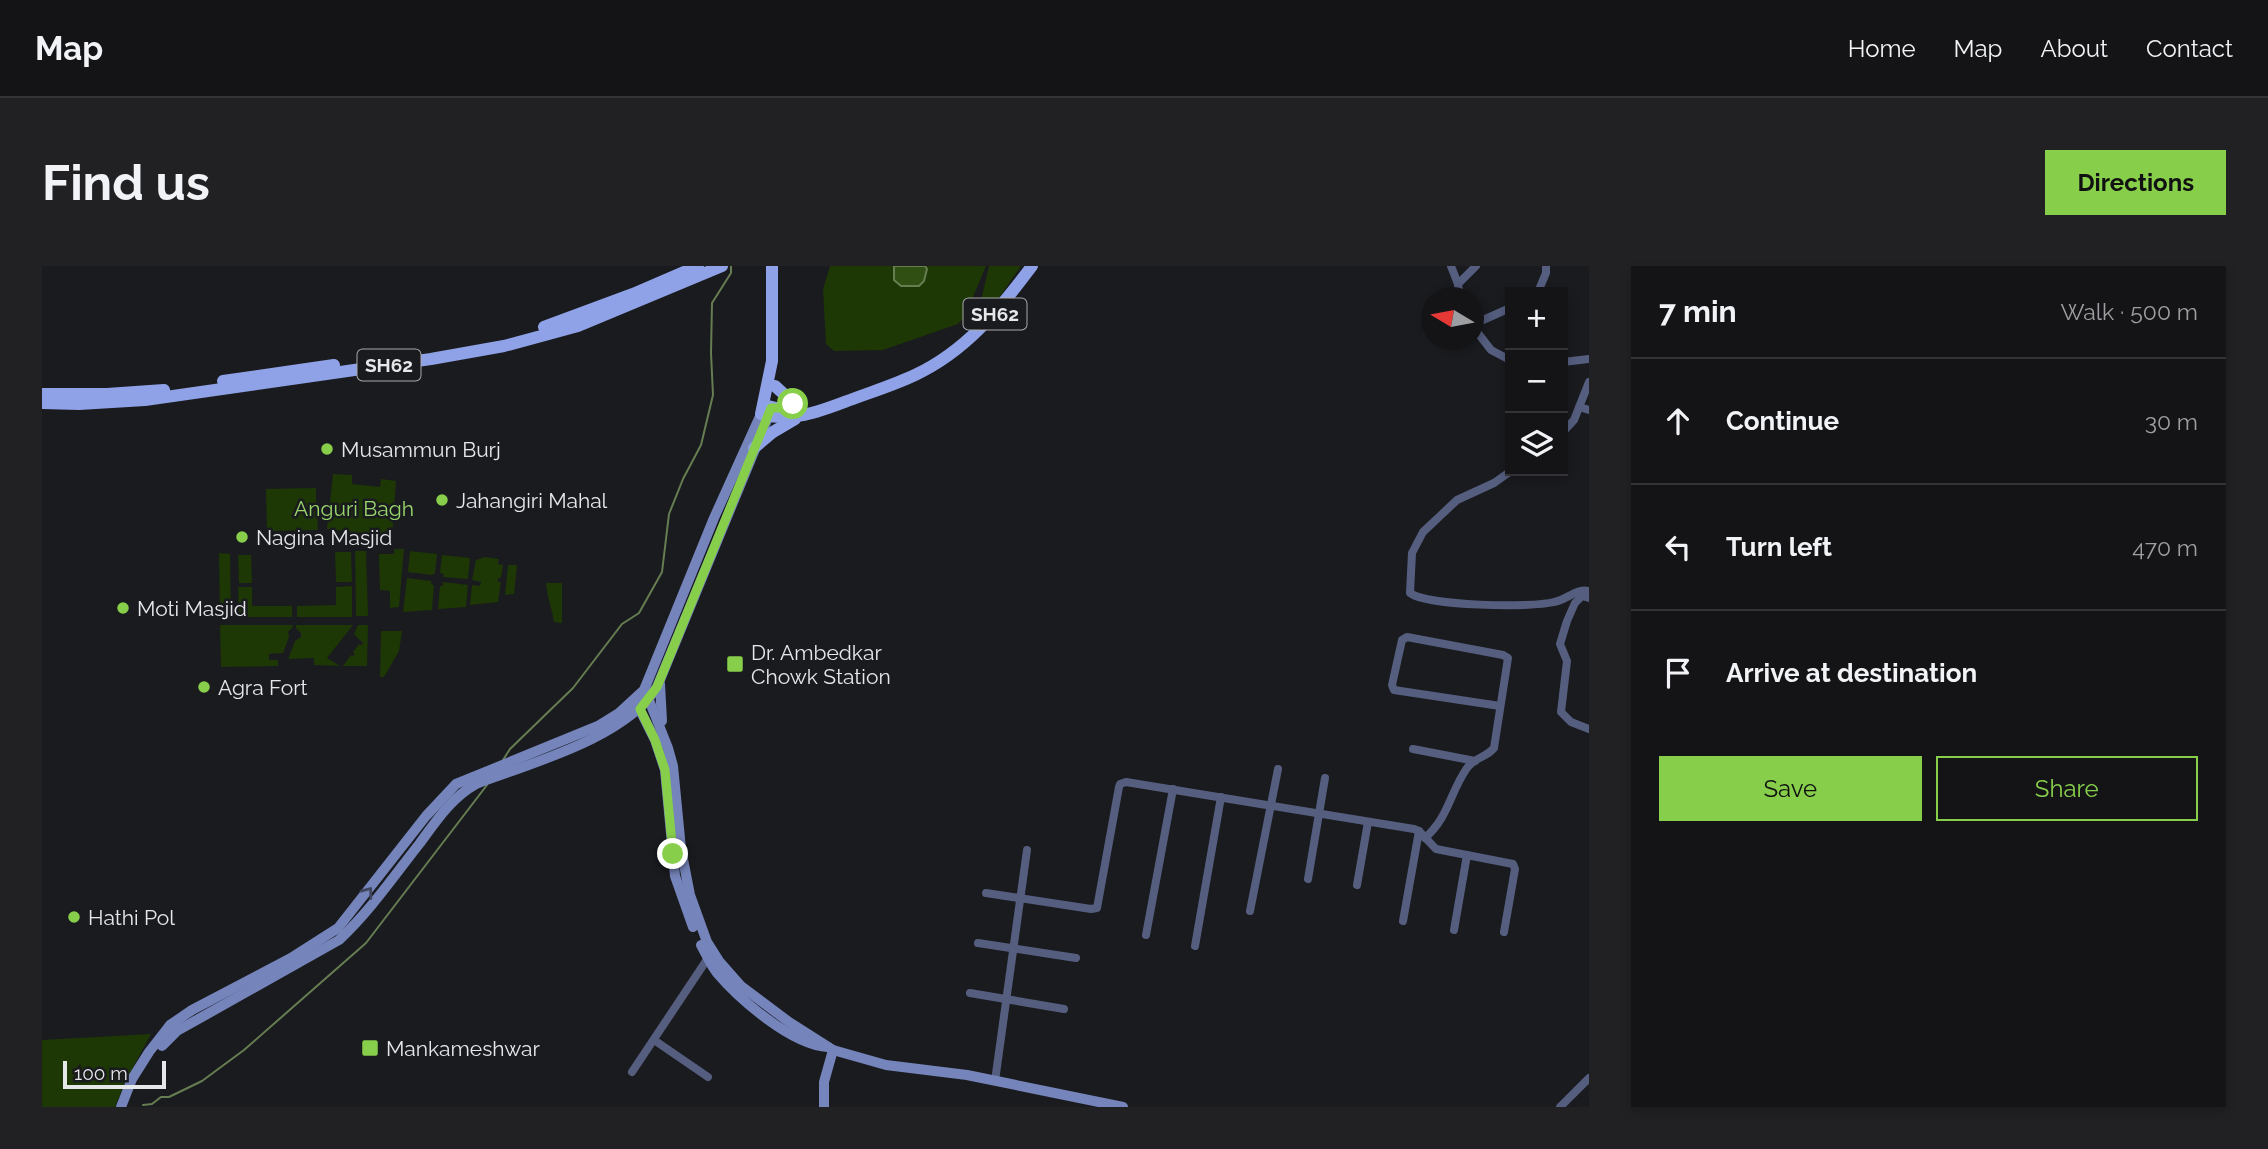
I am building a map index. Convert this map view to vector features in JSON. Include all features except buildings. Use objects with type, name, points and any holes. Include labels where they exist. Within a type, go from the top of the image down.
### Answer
[{"type":"main road","name":"SH62","points":[[42,394],[172,390],[267,373],[478,344],[537,330],[698,266]]},
{"type":"main road","name":"SH62","points":[[42,403],[145,400],[504,346],[578,326],[722,266]]},
{"type":"main road","points":[[772,266],[772,361],[766,411],[714,518],[647,695],[664,736],[676,782],[686,881],[707,942],[740,986],[830,1049]]},
{"type":"main road","name":"SH62","points":[[766,411],[799,412],[929,361],[951,355],[999,310],[1032,266]]},
{"type":"main road","points":[[617,724],[660,682],[754,448],[775,386],[772,361]]},
{"type":"main road","points":[[754,448],[799,412],[775,386]]},
{"type":"main road","points":[[660,682],[664,736]]},
{"type":"main road","points":[[638,705],[665,770],[675,876],[680,895],[716,971],[767,1018],[815,1047],[886,1065],[967,1075],[1123,1107]]},
{"type":"main road","points":[[545,753],[638,705]]},
{"type":"main road","points":[[130,1107],[134,1090],[142,1075],[166,1041],[177,1031],[329,947],[456,784],[477,780],[617,724],[632,722],[651,731]]},
{"type":"main road","points":[[121,1107],[132,1079],[170,1025],[192,1010],[341,932]]},
{"type":"main road","points":[[824,1107],[824,1082],[830,1049]]},
{"type":"street","points":[[1451,266],[1458,287]]},
{"type":"street","points":[[1458,284],[1476,266]]},
{"type":"street","points":[[1540,287],[1546,266]]},
{"type":"street","points":[[1484,321],[1505,310]]},
{"type":"street","points":[[1484,340],[1491,350],[1505,357]]},
{"type":"street","points":[[1568,361],[1589,359]]},
{"type":"street","points":[[1568,428],[1589,382]]},
{"type":"street","points":[[1579,407],[1589,410]]},
{"type":"street","points":[[1505,475],[1457,500],[1423,532],[1412,553],[1410,593],[1416,597],[1449,602],[1526,606],[1555,602],[1581,590],[1589,591]]},
{"type":"street","points":[[1589,598],[1582,596],[1575,603],[1560,644],[1567,661],[1561,712],[1571,722],[1589,729]]},
{"type":"street","points":[[1403,921],[1422,835],[1440,824],[1465,772],[1494,748],[1508,661],[1506,656],[1407,637],[1402,640],[1392,685],[1394,690],[1500,706]]},
{"type":"street","points":[[1413,749],[1475,761]]},
{"type":"street","points":[[1250,911],[1278,769]]},
{"type":"street","points":[[1308,878],[1325,778]]},
{"type":"street","points":[[986,893],[1097,908],[1120,784],[1126,782],[1368,822],[1422,835],[1436,849],[1509,863],[1515,866],[1504,932]]},
{"type":"street","points":[[1146,935],[1173,789]]},
{"type":"street","points":[[1195,946],[1221,797]]},
{"type":"street","points":[[1357,885],[1368,822]]},
{"type":"street","points":[[995,1081],[1027,850]]},
{"type":"street","points":[[1454,930],[1467,855]]},
{"type":"street","points":[[978,943],[1076,958]]},
{"type":"street","points":[[632,1072],[708,958]]},
{"type":"street","points":[[970,993],[1065,1009]]},
{"type":"street","points":[[654,1040],[708,1077]]},
{"type":"street","points":[[1560,1107],[1587,1082]]},
{"type":"green space","points":[[830,266],[986,266],[965,316],[958,324],[883,350],[834,351],[826,344],[823,289]]},
{"type":"green space","points":[[989,266],[1021,266],[1001,295],[977,318]]},
{"type":"green space","name":"Anguri Bagh","points":[[333,474],[352,475],[352,484],[380,487],[381,479],[396,481],[392,536],[327,529]]},
{"type":"green space","points":[[316,488],[314,511],[317,512],[318,530],[267,531],[266,489]]},
{"type":"green space","points":[[394,549],[404,549],[399,607],[390,608],[390,591],[380,590],[379,554],[394,554]]},
{"type":"green space","points":[[355,551],[366,551],[368,616],[356,616]]},
{"type":"green space","points":[[410,551],[437,554],[435,573],[432,575],[408,572]]},
{"type":"green space","points":[[335,552],[351,552],[352,582],[336,582]]},
{"type":"green space","points":[[219,553],[230,554],[231,615],[220,615]]},
{"type":"green space","points":[[238,555],[251,555],[252,583],[239,583]]},
{"type":"green space","points":[[442,555],[470,558],[468,579],[443,577],[444,574],[440,573]]},
{"type":"green space","points":[[485,557],[499,559],[498,564],[503,565],[501,578],[498,578],[498,582],[501,582],[498,602],[470,605],[472,585],[480,586],[481,582],[472,580],[476,560]]},
{"type":"green space","points":[[508,565],[517,565],[514,594],[505,595]]},
{"type":"green space","points":[[407,578],[432,581],[432,610],[403,612]]},
{"type":"green space","points":[[443,582],[468,585],[466,607],[438,609],[440,586],[443,586]]},
{"type":"green space","points":[[546,583],[562,583],[562,623],[554,622]]},
{"type":"green space","points":[[352,586],[352,617],[297,617],[297,606],[336,605],[336,587]]},
{"type":"green space","points":[[238,587],[252,587],[252,606],[292,606],[292,617],[239,617]]},
{"type":"green space","points":[[220,625],[293,625],[288,632],[289,637],[283,653],[269,654],[269,660],[278,660],[278,666],[221,667]]},
{"type":"green space","points":[[296,625],[353,625],[327,658],[340,666],[314,665],[314,658],[288,659],[295,641],[301,637]]},
{"type":"green space","points":[[358,625],[368,625],[367,666],[343,666],[351,655],[355,654],[353,652],[359,644],[363,643],[354,634]]},
{"type":"green space","points":[[381,631],[402,631],[399,651],[384,677],[380,677]]},
{"type":"green space","points":[[151,1034],[115,1107],[42,1107],[42,1040]]},
{"type":"shaded area","points":[[894,266],[925,266],[927,269],[924,281],[919,286],[901,286],[894,280]]},
{"type":"waterway","points":[[503,760],[510,749],[573,688],[622,624],[639,613],[662,572],[669,514],[701,445],[713,395],[712,303],[731,273],[731,266]]},
{"type":"waterway","points":[[143,1105],[152,1104],[161,1097],[169,1097],[202,1081],[244,1050],[366,943],[487,785]]},
{"type":"place","name":"Musammun Burj","points":[[327,449]]},
{"type":"place","name":"Jahangiri Mahal","points":[[442,500]]},
{"type":"place","name":"Nagina Masjid","points":[[242,537]]},
{"type":"place","name":"Moti Masjid","points":[[123,608]]},
{"type":"place","name":"Dr. Ambedkar Chowk Station","points":[[735,664]]},
{"type":"place","name":"Agra Fort","points":[[204,687]]},
{"type":"place","name":"Hathi Pol","points":[[74,917]]},
{"type":"place","name":"Mankameshwar","points":[[370,1048]]},
{"type":"route","points":[[673,854],[665,770],[655,740],[640,709],[657,687],[771,408],[799,408],[793,404]]}]
